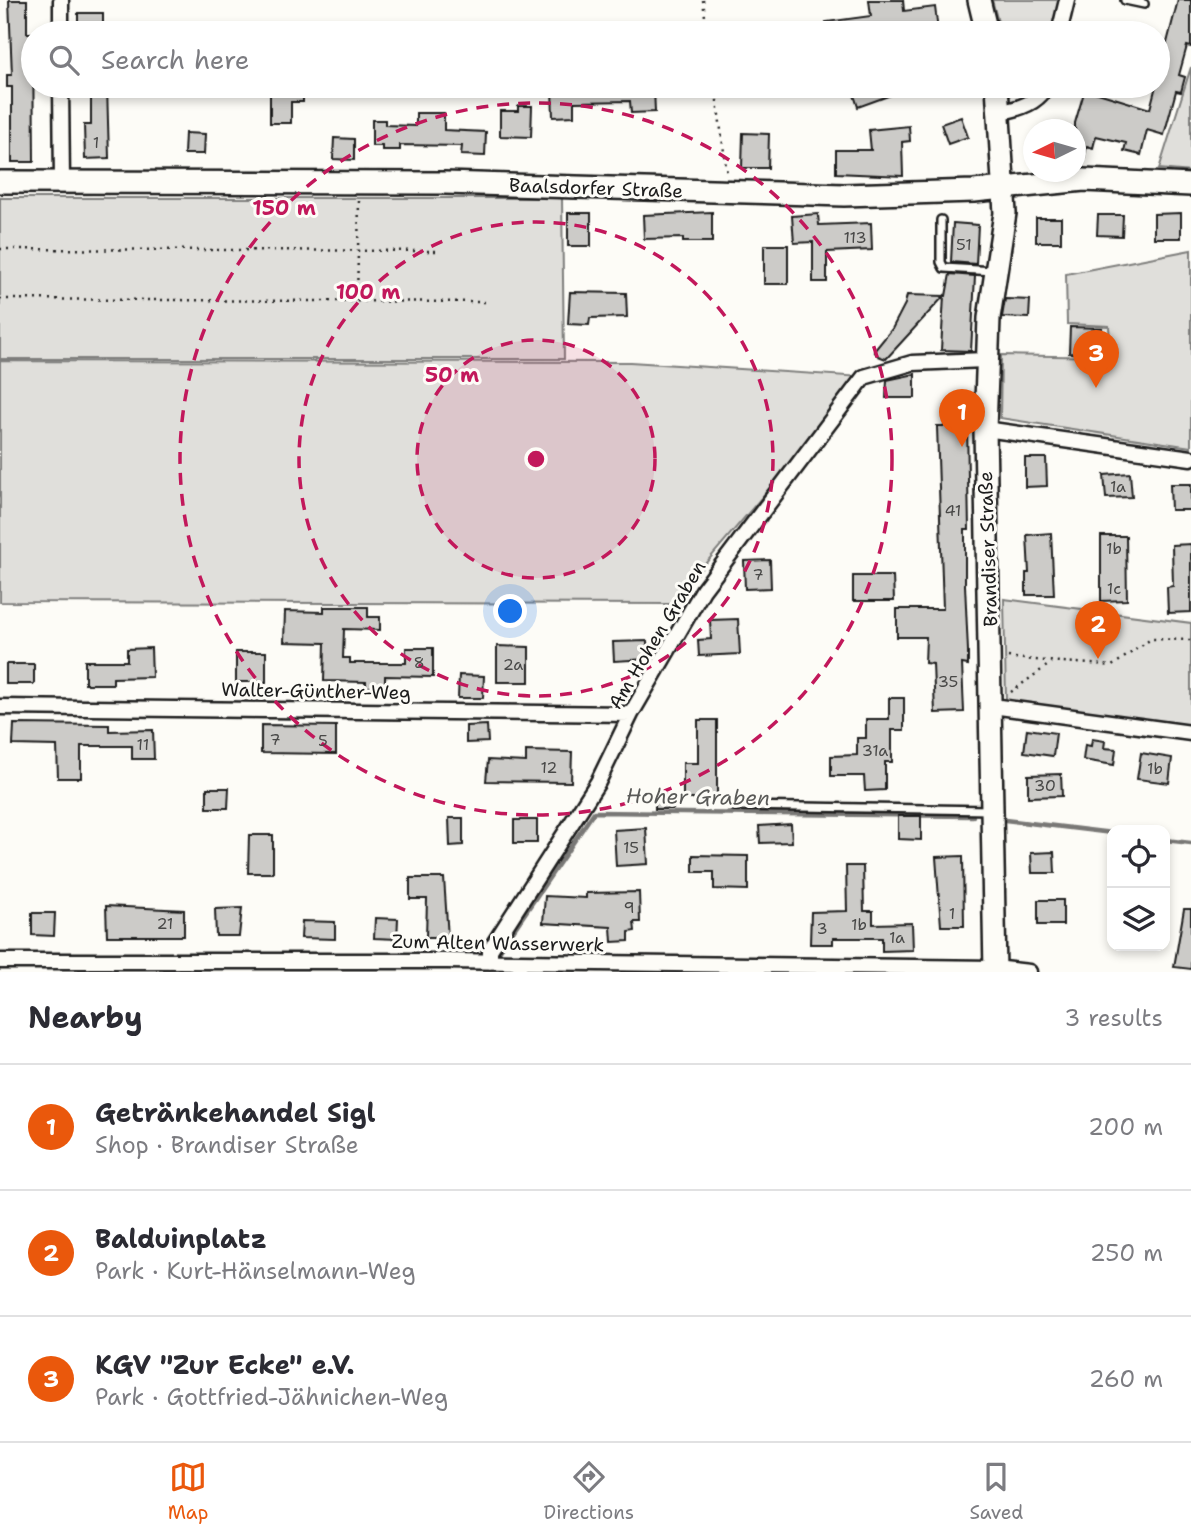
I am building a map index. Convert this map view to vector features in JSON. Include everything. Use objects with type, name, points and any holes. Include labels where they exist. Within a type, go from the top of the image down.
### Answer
[{"type":"main road","points":[[979,0],[984,21]]},
{"type":"main road","name":"Brandiser Straße","points":[[995,970],[985,360],[1005,213],[998,98]]},
{"type":"main road","name":"Baalsdorfer Straße","points":[[0,182],[360,182],[844,195],[1005,188],[1084,180],[1191,185]]},
{"type":"street","points":[[61,0],[61,21]]},
{"type":"street","points":[[1062,21],[1067,0]]},
{"type":"street","points":[[61,98],[62,182]]},
{"type":"street","points":[[1000,112],[1036,98]]},
{"type":"street","name":"Am Hohen Graben","points":[[490,962],[490,950],[598,782],[631,714],[703,590],[864,377],[912,363],[985,360]]},
{"type":"street","points":[[985,429],[1004,429],[1191,457]]},
{"type":"street","points":[[992,706],[1191,733]]},
{"type":"street","name":"Walter-Günther-Weg","points":[[0,707],[631,714]]},
{"type":"street","name":"Zum Alten Wasserwerk","points":[[0,961],[472,967],[490,962],[1029,972]]},
{"type":"lane","points":[[1125,0],[1144,5]]},
{"type":"lane","points":[[941,220],[941,262],[944,268],[995,271]]},
{"type":"lane","points":[[734,806],[992,810]]},
{"type":"path","points":[[703,0],[706,21]]},
{"type":"path","points":[[717,98],[727,172],[726,191]]},
{"type":"path","points":[[357,301],[360,182]]},
{"type":"path","points":[[0,249],[439,251]]},
{"type":"path","points":[[0,299],[486,302]]},
{"type":"path","points":[[991,654],[1051,663],[1074,661],[1112,666],[1151,639],[1191,640]]},
{"type":"path","points":[[992,706],[1051,663]]},
{"type":"shaded area","points":[[992,0],[1060,0],[1055,21],[998,21]]},
{"type":"shaded area","points":[[1191,67],[1191,172],[1159,169]]},
{"type":"shaded area","points":[[0,198],[562,198],[564,359],[0,359]]},
{"type":"shaded area","points":[[1191,250],[1191,447],[1000,418],[1001,355],[1111,357],[1109,326],[1067,324],[1066,274]]},
{"type":"shaded area","points":[[0,361],[630,362],[864,377],[671,604],[0,602]]},
{"type":"shaded area","points":[[1004,599],[1191,623],[1191,726],[1006,701]]},
{"type":"building","points":[[9,0],[27,0],[27,21],[21,21],[21,98],[34,98],[34,162],[12,162],[12,87],[7,87],[7,75],[12,75]]},
{"type":"building","points":[[869,0],[903,0],[904,11],[935,7],[937,21],[834,21],[871,16]]},
{"type":"building","points":[[1178,0],[1191,0],[1191,47],[1187,46],[1179,75],[1185,77],[1181,92],[1176,91],[1164,135],[1147,130],[1141,155],[1124,151],[1126,143],[1096,136],[1093,148],[1087,146],[1086,150],[1086,119],[1076,119],[1082,98],[1114,98],[1150,109],[1153,98],[1170,98],[1170,31]]},
{"type":"building","points":[[78,13],[103,13],[103,21],[78,21]]},
{"type":"building","points":[[91,98],[107,98],[109,158],[85,159],[84,125],[91,125]]},
{"type":"building","points":[[270,98],[303,98],[303,102],[291,102],[291,123],[270,123]]},
{"type":"building","points":[[552,98],[654,98],[655,112],[631,113],[630,101],[574,102],[574,116],[553,117]]},
{"type":"building","points":[[855,98],[883,98],[858,107]]},
{"type":"building","points":[[518,106],[532,106],[531,137],[500,136],[500,111],[518,111]]},
{"type":"building","points":[[416,113],[444,113],[444,130],[486,132],[485,156],[461,155],[462,146],[400,145],[400,150],[382,150],[382,146],[372,146],[372,120],[385,120],[385,125],[416,126]]},
{"type":"building","points":[[961,117],[968,137],[948,144],[941,124]]},
{"type":"building","points":[[909,126],[910,141],[902,142],[903,176],[836,173],[836,150],[871,150],[869,130]]},
{"type":"building","points":[[185,133],[205,134],[204,154],[184,154]]},
{"type":"building","points":[[743,133],[769,134],[768,168],[742,168]]},
{"type":"building","points":[[334,138],[354,139],[354,160],[333,159]]},
{"type":"building","points":[[712,212],[712,242],[683,242],[683,238],[644,239],[643,215]]},
{"type":"building","points":[[568,213],[591,213],[591,246],[568,246]]},
{"type":"building","points":[[1181,213],[1181,238],[1154,238],[1154,214]]},
{"type":"building","points":[[818,214],[819,225],[871,223],[872,250],[827,252],[827,282],[813,282],[813,242],[794,243],[792,216]]},
{"type":"building","points":[[1098,215],[1123,215],[1122,236],[1097,235]]},
{"type":"building","points":[[1036,218],[1061,218],[1061,242],[1036,242]]},
{"type":"building","points":[[953,223],[978,225],[976,264],[951,262]]},
{"type":"building","points":[[764,245],[788,245],[788,284],[764,284]]},
{"type":"building","points":[[950,274],[975,276],[971,351],[941,350],[944,296],[886,359],[878,356],[874,351],[892,329],[907,295],[946,296]]},
{"type":"building","points":[[570,292],[626,293],[627,317],[590,318],[589,325],[568,324]]},
{"type":"building","points":[[1005,299],[1030,300],[1029,318],[1002,317]]},
{"type":"building","points":[[1070,327],[1102,328],[1100,354],[1069,353]]},
{"type":"building","points":[[915,374],[915,398],[886,398],[887,380]]},
{"type":"building","points":[[937,426],[967,426],[969,530],[965,530],[965,585],[968,665],[962,664],[964,712],[935,713],[933,664],[925,663],[926,637],[897,637],[897,609],[943,609]]},
{"type":"building","points":[[1025,458],[1046,458],[1047,486],[1025,487]]},
{"type":"building","points":[[1130,473],[1132,497],[1106,498],[1104,475]]},
{"type":"building","points":[[1170,484],[1191,484],[1191,510],[1171,510]]},
{"type":"building","points":[[1051,533],[1054,595],[1026,595],[1026,573],[1029,573],[1027,535]]},
{"type":"building","points":[[1101,536],[1126,536],[1127,600],[1101,601]]},
{"type":"building","points":[[1191,544],[1191,612],[1168,613],[1167,587],[1173,586],[1172,545]]},
{"type":"building","points":[[770,560],[771,588],[745,589],[744,561]]},
{"type":"building","points":[[853,576],[893,576],[894,601],[853,601]]},
{"type":"building","points":[[324,607],[368,607],[368,617],[380,617],[380,630],[344,629],[343,658],[350,658],[350,663],[406,663],[406,648],[433,648],[433,677],[385,676],[385,687],[366,687],[366,682],[324,681],[325,643],[284,642],[285,611],[324,612]]},
{"type":"building","points":[[738,619],[740,654],[699,656],[698,640],[711,639],[710,620]]},
{"type":"building","points":[[647,641],[648,659],[614,661],[613,642]]},
{"type":"building","points":[[497,646],[529,647],[529,682],[497,682]]},
{"type":"building","points":[[151,648],[152,677],[113,678],[113,684],[85,684],[85,661],[127,661],[127,649]]},
{"type":"building","points":[[236,652],[266,652],[266,682],[236,682]]},
{"type":"building","points":[[6,664],[34,664],[34,684],[6,684]]},
{"type":"building","points":[[459,675],[484,676],[483,698],[458,698]]},
{"type":"building","points":[[889,698],[904,698],[904,730],[892,730],[892,762],[885,762],[885,790],[865,791],[864,776],[831,776],[831,756],[857,755],[857,738],[866,738],[866,719],[889,719]]},
{"type":"building","points":[[698,720],[717,720],[717,799],[683,799],[683,763],[698,763]]},
{"type":"building","points":[[14,724],[109,725],[109,731],[153,730],[154,759],[132,759],[132,746],[81,746],[81,778],[58,778],[57,746],[13,745]]},
{"type":"building","points":[[261,725],[336,726],[336,754],[261,753]]},
{"type":"building","points":[[487,725],[488,742],[466,743],[466,726]]},
{"type":"building","points":[[1027,729],[1056,733],[1053,756],[1024,752]]},
{"type":"building","points":[[1092,739],[1105,741],[1104,748],[1116,749],[1114,765],[1083,760],[1085,745],[1091,746]]},
{"type":"building","points":[[526,751],[572,752],[571,782],[486,781],[488,760],[526,762]]},
{"type":"building","points":[[1141,753],[1172,758],[1169,783],[1137,779]]},
{"type":"building","points":[[1061,774],[1062,796],[1028,797],[1028,775]]},
{"type":"building","points":[[207,788],[229,788],[228,808],[207,808]]},
{"type":"building","points":[[655,795],[673,795],[673,809],[655,809]]},
{"type":"building","points":[[898,816],[921,816],[921,840],[898,839]]},
{"type":"building","points":[[449,818],[463,818],[463,845],[450,846]]},
{"type":"building","points":[[514,820],[537,820],[537,843],[514,843]]},
{"type":"building","points":[[791,824],[792,842],[760,843],[759,826]]},
{"type":"building","points":[[646,828],[648,864],[616,866],[614,830]]},
{"type":"building","points":[[249,835],[273,835],[273,873],[248,873]]},
{"type":"building","points":[[1054,852],[1055,873],[1032,873],[1031,853]]},
{"type":"building","points":[[693,855],[748,856],[748,890],[714,889],[714,872],[693,872]]},
{"type":"building","points":[[963,856],[964,926],[941,926],[936,857]]},
{"type":"building","points":[[846,866],[863,866],[864,911],[873,911],[873,924],[912,923],[913,950],[882,951],[882,938],[833,938],[833,944],[810,944],[811,912],[847,911]]},
{"type":"building","points":[[410,878],[444,878],[448,938],[426,938],[427,899],[410,899]]},
{"type":"building","points":[[639,892],[640,922],[634,922],[635,931],[629,932],[629,941],[612,942],[611,927],[543,923],[545,896],[586,898],[586,893]]},
{"type":"building","points":[[1038,900],[1063,900],[1063,925],[1038,925]]},
{"type":"building","points":[[106,906],[184,910],[184,936],[107,936]]},
{"type":"building","points":[[242,908],[239,936],[216,936],[215,909]]},
{"type":"building","points":[[1184,909],[1191,909],[1191,969],[1174,967]]},
{"type":"building","points":[[32,913],[55,913],[54,936],[32,935]]},
{"type":"building","points":[[375,918],[398,919],[397,939],[374,938]]},
{"type":"building","points":[[302,921],[335,922],[335,939],[301,938]]},
{"type":"waterway","name":"Hoher Graben","points":[[498,953],[594,812],[973,816]]},
{"type":"waterway","name":"Hoher Graben","points":[[1005,820],[1107,832]]},
{"type":"waterway","name":"Hoher Graben","points":[[1170,841],[1191,843]]},
{"type":"place","name":"KGV \"Zur Ecke\" e.V.","points":[[1096,388]]},
{"type":"place","name":"Getränkehandel Sigl","points":[[962,447]]},
{"type":"place","name":"Balduinplatz","points":[[1098,659]]}]
